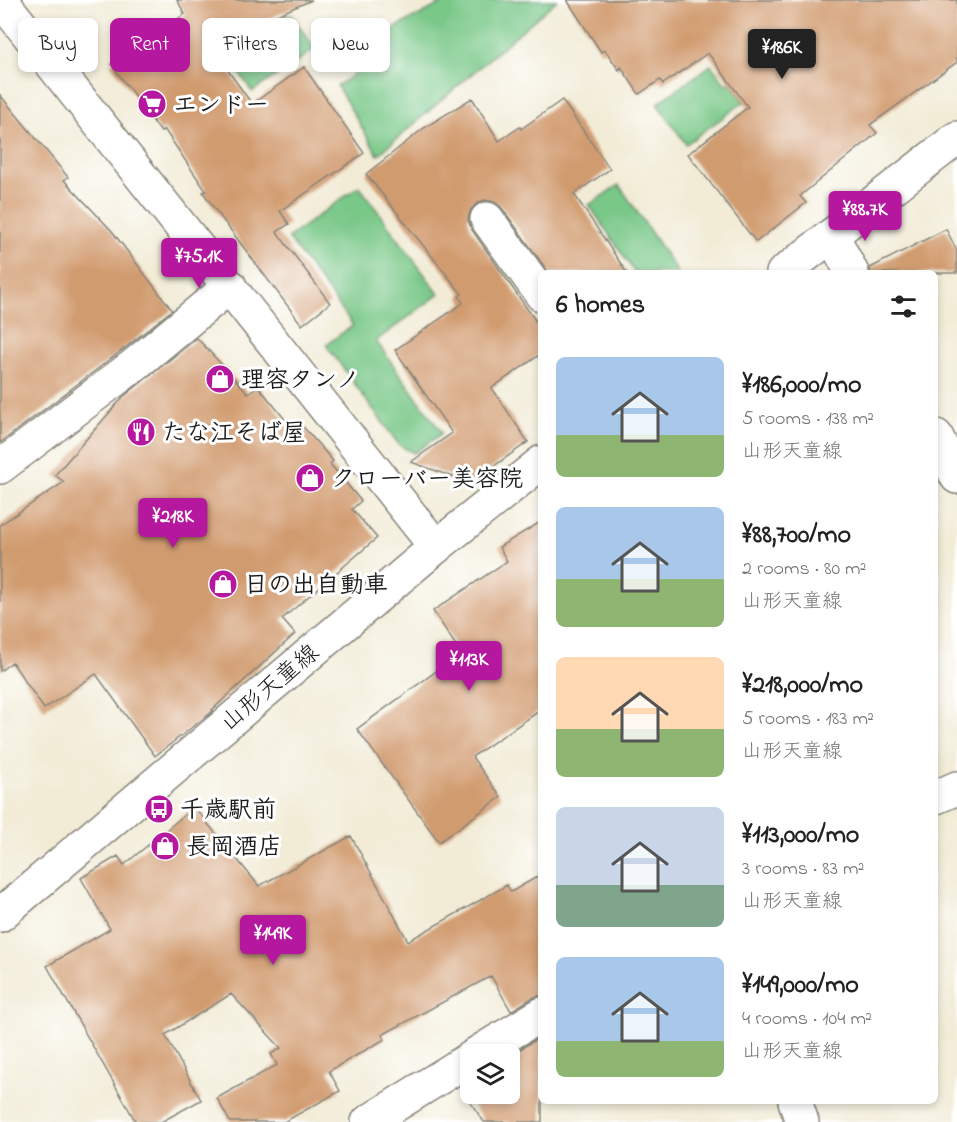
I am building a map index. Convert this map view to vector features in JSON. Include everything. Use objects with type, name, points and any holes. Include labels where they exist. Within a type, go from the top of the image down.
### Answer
[{"type":"street","points":[[1,0],[436,547]]},
{"type":"street","points":[[787,270],[957,138]]},
{"type":"street","points":[[487,219],[538,289]]},
{"type":"street","points":[[832,235],[850,270]]},
{"type":"street","points":[[0,467],[133,366],[230,286]]},
{"type":"street","points":[[938,440],[957,477]]},
{"type":"street","name":"山形天童線","points":[[0,915],[436,547],[538,465]]},
{"type":"street","points":[[938,796],[957,788]]},
{"type":"street","points":[[492,1044],[538,1016]]},
{"type":"street","points":[[368,1122],[460,1065]]},
{"type":"street","points":[[796,1104],[802,1122]]},
{"type":"green space","points":[[448,0],[557,0],[378,155],[337,86],[357,72],[390,72],[390,30]]},
{"type":"green space","points":[[299,26],[311,43],[311,52],[299,60]]},
{"type":"green space","points":[[711,65],[726,85],[730,82],[744,102],[686,144],[657,104]]},
{"type":"green space","points":[[239,72],[281,72],[252,92]]},
{"type":"green space","points":[[619,185],[676,270],[633,270],[589,205]]},
{"type":"green space","points":[[359,186],[439,294],[376,341],[442,433],[414,453],[399,445],[326,345],[353,325],[288,238]]},
{"type":"building","points":[[177,0],[312,0],[270,18],[202,18],[202,72],[229,72],[252,104],[304,67],[364,153],[280,211],[289,224],[277,232],[330,303],[302,325],[214,208],[203,192],[206,191],[164,129],[161,132],[117,72],[190,72],[190,18],[179,18],[185,14]]},
{"type":"building","points":[[567,0],[957,0],[957,62],[870,125],[877,133],[800,196],[806,203],[756,242],[688,154],[748,107],[708,53],[663,84],[660,80],[639,94],[621,67],[619,70],[605,50],[601,52]]},
{"type":"building","points":[[0,95],[68,177],[64,180],[112,231],[172,310],[0,443]]},
{"type":"building","points":[[472,98],[499,141],[520,127],[521,129],[562,100],[610,169],[574,194],[625,270],[547,270],[502,208],[495,202],[484,200],[470,211],[468,220],[472,230],[538,324],[538,356],[492,388],[528,442],[470,483],[411,462],[452,433],[395,350],[463,303],[459,296],[462,294],[366,174],[424,128]]},
{"type":"building","points":[[946,229],[957,251],[957,273],[938,273],[938,270],[870,270],[870,268]]},
{"type":"building","points":[[197,338],[248,393],[258,386],[292,428],[299,422],[333,461],[330,464],[361,501],[352,509],[377,538],[282,619],[295,634],[213,711],[155,756],[96,674],[44,709],[12,662],[0,671],[0,525],[64,482],[55,475],[123,397]]},
{"type":"building","points":[[538,523],[538,712],[472,757],[501,797],[439,842],[357,729],[461,653],[433,611],[507,561],[499,547]]},
{"type":"building","points":[[194,807],[259,886],[351,836],[408,941],[507,885],[511,892],[538,876],[538,996],[511,1011],[491,976],[382,1035],[385,1039],[329,1071],[340,1091],[284,1122],[230,1122],[217,1098],[277,1065],[271,1054],[281,1048],[231,994],[165,1035],[201,1100],[161,1122],[136,1122],[47,966],[110,929],[81,878],[118,856],[124,865]]},
{"type":"building","points":[[538,1038],[538,1104],[542,1104],[542,1122],[484,1122],[472,1104],[520,1104],[520,1049]]},
{"type":"place","name":"エンドー","points":[[152,104]]},
{"type":"place","name":"理容タンノ","points":[[220,379]]},
{"type":"place","name":"たな江そば屋","points":[[141,432]]},
{"type":"place","name":"クローバー美容院","points":[[310,478]]},
{"type":"place","name":"日の出自動車","points":[[223,584]]},
{"type":"place","name":"千歳駅前","points":[[159,809]]},
{"type":"place","name":"長岡酒店","points":[[165,846]]}]
